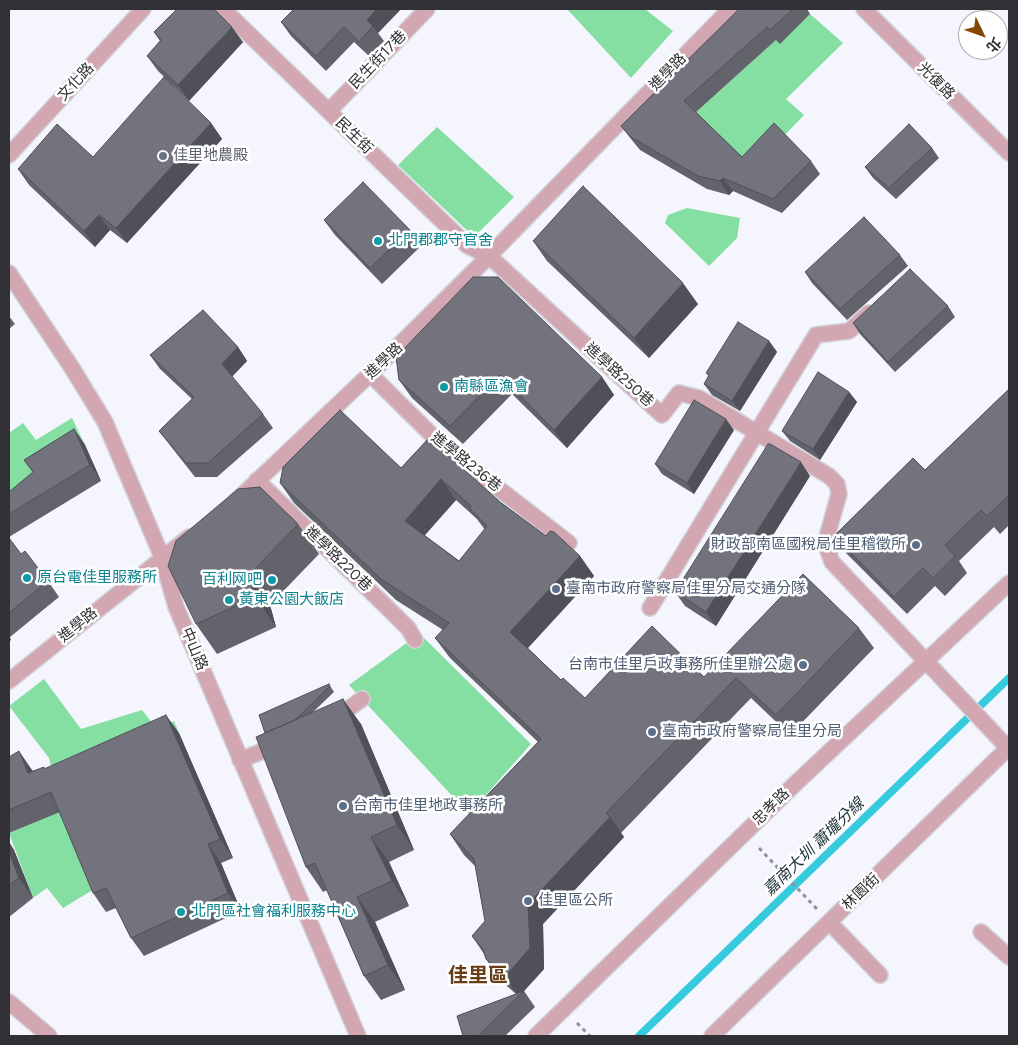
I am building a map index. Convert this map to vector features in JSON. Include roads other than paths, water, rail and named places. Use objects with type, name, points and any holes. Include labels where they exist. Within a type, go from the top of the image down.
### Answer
[{"type":"street","name":"文化路","points":[[9,155],[143,9]]},
{"type":"street","name":"民生街","points":[[223,9],[468,246],[489,256]]},
{"type":"street","name":"民生街17巷","points":[[328,111],[427,9]]},
{"type":"street","name":"進學路","points":[[226,509],[370,374],[489,256],[730,9]]},
{"type":"street","name":"光復路","points":[[864,9],[1009,153]]},
{"type":"street","name":"進學路250巷","points":[[489,256],[662,414],[679,393],[699,398],[829,476],[837,484],[839,494],[828,533],[827,548],[832,562],[925,661]]},
{"type":"street","name":"中山路","points":[[9,273],[72,368],[105,422],[162,557],[176,607],[358,1036]]},
{"type":"street","points":[[650,608],[758,434],[816,335],[849,331],[882,301]]},
{"type":"street","name":"進學路236巷","points":[[370,374],[441,444],[569,543]]},
{"type":"street","name":"進學路220巷","points":[[257,480],[408,628],[415,640]]},
{"type":"street","name":"進學路","points":[[9,681],[202,527]]},
{"type":"street","name":"忠孝路","points":[[536,1036],[796,783],[1009,583]]},
{"type":"street","points":[[925,661],[1009,748]]},
{"type":"street","points":[[323,727],[362,698]]},
{"type":"street","points":[[240,760],[295,738]]},
{"type":"street","name":"林園街","points":[[712,1036],[1009,748]]},
{"type":"street","points":[[829,922],[880,975]]},
{"type":"street","points":[[982,932],[1009,957]]},
{"type":"street","points":[[9,1002],[50,1036]]},
{"type":"waterway","name":"嘉南大圳 蕭壠分線","points":[[639,1036],[1009,678]]},
{"type":"place","name":"佳里地農殿","points":[[163,156]]},
{"type":"place","name":"北門郡郡守官舍","points":[[378,241]]},
{"type":"place","name":"南縣區漁會","points":[[444,387]]},
{"type":"place","name":"財政部南區國稅局佳里稽徵所","points":[[916,545]]},
{"type":"place","name":"原台電佳里服務所","points":[[27,578]]},
{"type":"place","name":"百利网吧","points":[[272,580]]},
{"type":"place","name":"臺南市政府警察局佳里分局交通分隊","points":[[556,589]]},
{"type":"place","name":"黃東公園大飯店","points":[[229,600]]},
{"type":"place","name":"台南市佳里戶政事務所佳里辦公處","points":[[803,665]]},
{"type":"place","name":"臺南市政府警察局佳里分局","points":[[652,732]]},
{"type":"place","name":"台南市佳里地政事務所","points":[[343,806]]},
{"type":"place","name":"佳里區公所","points":[[528,901]]},
{"type":"place","name":"北門區社會福利服務中心","points":[[181,912]]},
{"type":"district","name":"佳里區","points":[[478,976]]}]
